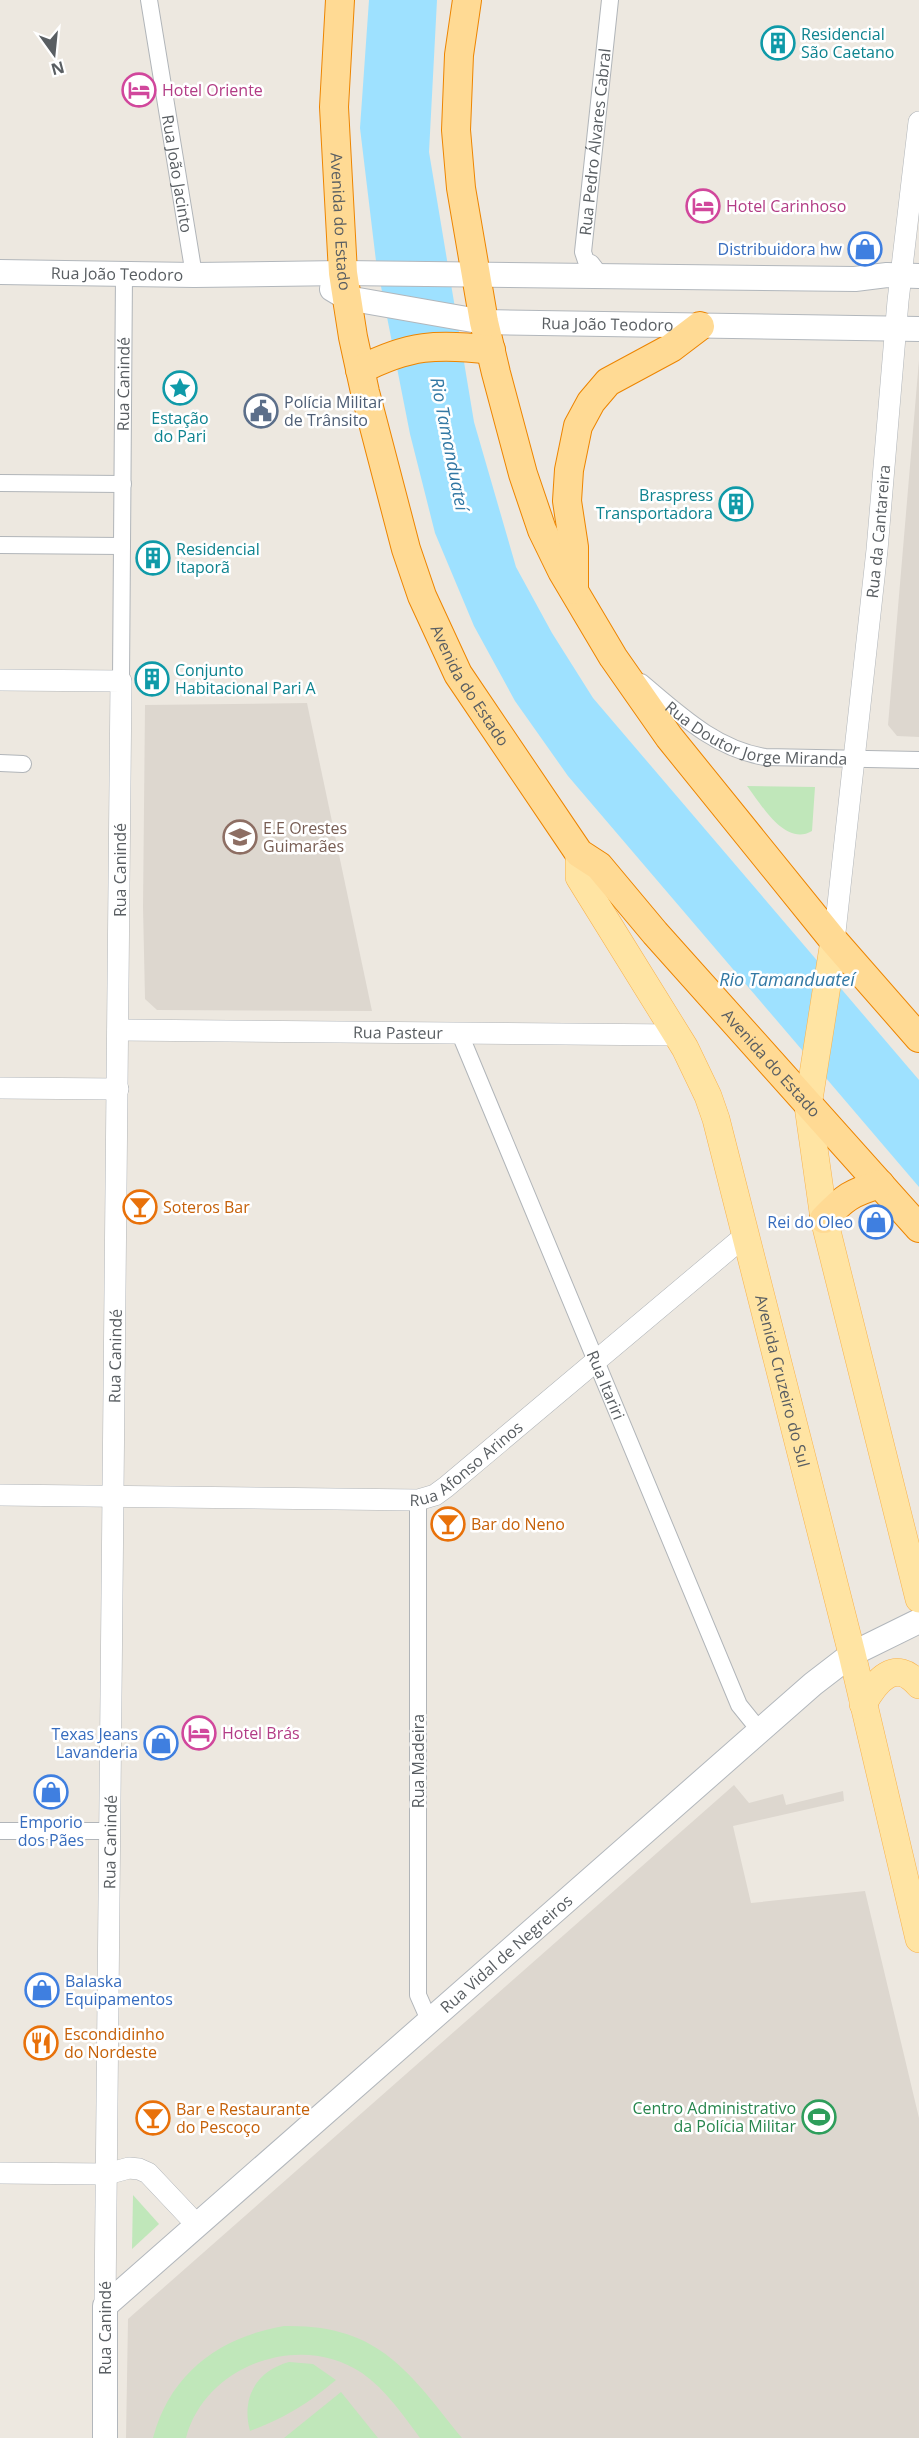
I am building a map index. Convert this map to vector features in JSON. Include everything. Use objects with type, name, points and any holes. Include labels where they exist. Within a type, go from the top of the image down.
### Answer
[{"type":"highway","name":"Avenida do Estado","points":[[340,0],[334,107],[356,287],[406,549],[440,639],[458,674],[579,853],[599,866],[808,1106],[919,1228]]},
{"type":"highway","points":[[467,0],[459,55],[456,130],[471,330],[491,350],[522,474],[542,530],[574,592],[613,657],[669,737],[834,941],[919,1038]]},
{"type":"highway","points":[[574,592],[574,547],[567,501],[568,470],[578,426],[591,402],[608,382],[671,348],[700,326]]},
{"type":"highway","points":[[371,364],[423,347],[440,345],[471,330]]},
{"type":"highway","points":[[824,1219],[845,1198],[880,1184]]},
{"type":"main road","name":"Rua João Teodoro","points":[[0,272],[194,275],[306,273],[356,287],[471,330],[700,326],[908,329]]},
{"type":"main road","points":[[356,287],[466,275],[855,279],[910,276]]},
{"type":"main road","name":"Avenida Cruzeiro do Sul","points":[[579,853],[579,877],[677,1035],[708,1096],[747,1234],[852,1654],[919,1939]]},
{"type":"main road","points":[[834,941],[808,1106],[824,1219],[919,1599]]},
{"type":"main road","name":"Rua Vidal de Negreiros","points":[[105,2306],[813,1684],[852,1654],[919,1621]]},
{"type":"main road","points":[[863,1704],[876,1683],[892,1673],[899,1672],[910,1676],[919,1685]]},
{"type":"main road","name":"Rua Canindé","points":[[105,2306],[105,2438]]},
{"type":"street","name":"Rua João Jacinto","points":[[149,0],[194,275]]},
{"type":"street","name":"Rua Pedro Álvares Cabral","points":[[601,276],[591,262],[586,261],[583,252],[610,0]]},
{"type":"street","name":"Rua da Cantareira","points":[[834,941],[877,550],[908,329],[919,122]]},
{"type":"street","name":"Rua Canindé","points":[[105,2306],[124,273]]},
{"type":"street","points":[[0,483],[123,484]]},
{"type":"street","points":[[0,545],[122,546]]},
{"type":"street","name":"Rua Doutor Jorge Miranda","points":[[613,657],[692,724],[736,751],[765,757],[919,760]]},
{"type":"street","points":[[0,680],[121,681]]},
{"type":"street","points":[[0,763],[23,764]]},
{"type":"street","name":"Rua Pasteur","points":[[118,1030],[677,1035]]},
{"type":"street","name":"Rua Itariri","points":[[460,1034],[739,1706],[760,1731]]},
{"type":"street","points":[[0,1088],[118,1089]]},
{"type":"street","name":"Rua Afonso Arinos","points":[[0,1495],[418,1500],[441,1491],[747,1234]]},
{"type":"street","name":"Rua Madeira","points":[[418,1500],[418,1995],[429,2020]]},
{"type":"street","points":[[0,1831],[110,1831]]},
{"type":"street","points":[[0,2173],[106,2174],[129,2168],[140,2169],[148,2173],[197,2225]]},
{"type":"shaded area","points":[[919,360],[919,737],[897,736],[888,725]]},
{"type":"shaded area","name":"E.E Orestes Guimarães","points":[[307,703],[372,1011],[157,1010],[145,999],[143,907],[145,705]]},
{"type":"shaded area","points":[[734,1785],[749,1803],[783,1794],[786,1805],[843,1791],[844,1801],[733,1826],[751,1903],[865,1891],[919,2118],[919,2438],[126,2438],[128,2319]]},
{"type":"green space","points":[[747,786],[815,787],[812,831],[802,834],[783,829]]},
{"type":"green space","points":[[133,2195],[159,2224],[132,2249]]},
{"type":"green space","points":[[284,2326],[317,2327],[344,2333],[368,2343],[388,2356],[407,2373],[462,2438],[420,2438],[386,2395],[362,2373],[337,2361],[311,2355],[284,2356],[258,2362],[234,2374],[213,2391],[196,2413],[186,2438],[153,2438],[161,2415],[172,2395],[185,2377],[201,2362],[219,2349],[239,2339]]},
{"type":"green space","points":[[289,2362],[313,2364],[336,2380],[295,2410],[250,2431],[248,2408],[254,2388],[268,2372]]},
{"type":"green space","points":[[341,2392],[378,2438],[284,2438]]},
{"type":"water","name":"Rio Tamanduateí","points":[[369,0],[437,0],[429,152],[474,422],[516,567],[552,633],[593,698],[919,1080],[919,1187],[568,776],[515,701],[474,626],[435,533],[410,434],[376,261],[360,128]]},
{"type":"place","name":"Residencial São Caetano","points":[[778,43]]},
{"type":"place","name":"Hotel Oriente","points":[[139,90]]},
{"type":"place","name":"Hotel Carinhoso","points":[[703,206]]},
{"type":"place","name":"Distribuidora hw","points":[[865,249]]},
{"type":"place","name":"Estação do Pari","points":[[180,388]]},
{"type":"place","name":"Polícia Militar de Trânsito","points":[[261,411]]},
{"type":"place","name":"Braspress Transportadora","points":[[736,504]]},
{"type":"place","name":"Residencial Itaporã","points":[[153,558]]},
{"type":"place","name":"Conjunto Habitacional Pari A","points":[[152,679]]},
{"type":"place","name":"E.E Orestes Guimarães","points":[[240,837]]},
{"type":"place","name":"Soteros Bar","points":[[140,1207]]},
{"type":"place","name":"Rei do Oleo","points":[[876,1222]]},
{"type":"place","name":"Bar do Neno","points":[[448,1524]]},
{"type":"place","name":"Hotel Brás","points":[[199,1733]]},
{"type":"place","name":"Texas Jeans Lavanderia","points":[[161,1743]]},
{"type":"place","name":"Emporio dos Pães","points":[[51,1792]]},
{"type":"place","name":"Balaska Equipamentos","points":[[42,1990]]},
{"type":"place","name":"Escondidinho do Nordeste","points":[[41,2043]]},
{"type":"place","name":"Centro Administrativo da Polícia Militar","points":[[819,2117]]},
{"type":"place","name":"Bar e Restaurante do Pescoço","points":[[153,2118]]}]
